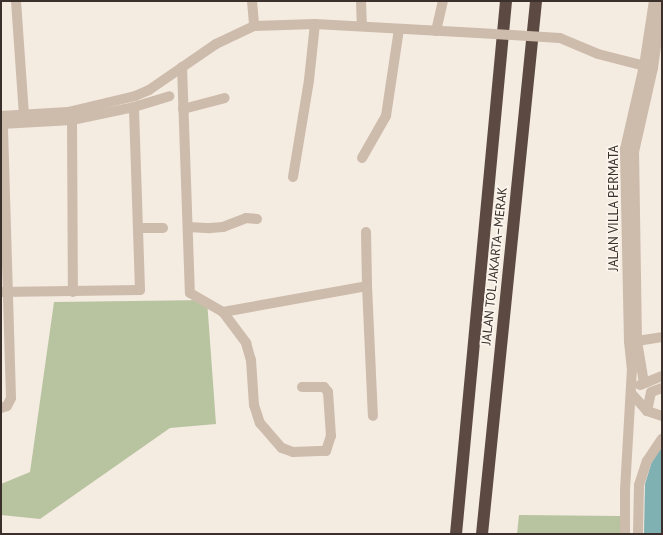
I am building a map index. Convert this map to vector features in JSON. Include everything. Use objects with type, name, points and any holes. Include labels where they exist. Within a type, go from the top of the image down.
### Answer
[{"type":"highway","name":"JALAN TOL JAKARTA–MERAK","points":[[456,534],[506,1]]},
{"type":"highway","name":"JALAN TOL JAKARTA–MERAK","points":[[482,534],[536,1]]},
{"type":"street","points":[[16,1],[24,116]]},
{"type":"street","points":[[252,1],[254,26]]},
{"type":"street","points":[[361,1],[362,26]]},
{"type":"street","points":[[436,31],[443,1]]},
{"type":"street","name":"JALAN VILLA PERMATA","points":[[625,534],[625,490],[631,393],[625,149],[648,67],[654,1]]},
{"type":"street","name":"JALAN VILLA PERMATA","points":[[644,383],[637,341],[634,152],[648,67],[662,1]]},
{"type":"street","points":[[2,121],[24,116],[68,112],[135,96],[149,90],[216,44],[254,26],[315,24],[560,38],[598,54],[648,67]]},
{"type":"street","points":[[293,177],[309,80],[315,24]]},
{"type":"street","points":[[362,158],[386,116],[399,29]]},
{"type":"street","points":[[182,67],[190,293],[223,312],[246,343],[251,360],[254,405],[260,423],[282,448],[293,452],[326,451],[331,436],[328,392],[324,387],[302,387]]},
{"type":"street","points":[[2,121],[72,120],[134,107],[169,96]]},
{"type":"street","points":[[183,109],[226,98]]},
{"type":"street","points":[[3,292],[140,290],[134,107]]},
{"type":"street","points":[[72,120],[73,292]]},
{"type":"street","points":[[1,408],[6,406],[11,398],[3,292],[2,121]]},
{"type":"street","points":[[188,227],[223,227],[246,218],[257,220]]},
{"type":"street","points":[[139,228],[163,228]]},
{"type":"street","points":[[366,232],[373,416]]},
{"type":"street","points":[[223,312],[367,286]]},
{"type":"street","points":[[637,341],[662,337]]},
{"type":"street","points":[[662,376],[644,383],[631,393],[647,411],[662,416]]},
{"type":"street","points":[[647,411],[651,392],[662,388]]},
{"type":"street","points":[[638,534],[639,485],[646,461],[662,440]]},
{"type":"green space","points":[[207,300],[216,424],[170,428],[40,519],[1,515],[1,484],[30,472],[54,302]]},
{"type":"green space","points":[[519,515],[620,516],[620,534],[517,534]]},
{"type":"water","points":[[662,443],[662,534],[644,534],[645,484],[652,461]]}]
